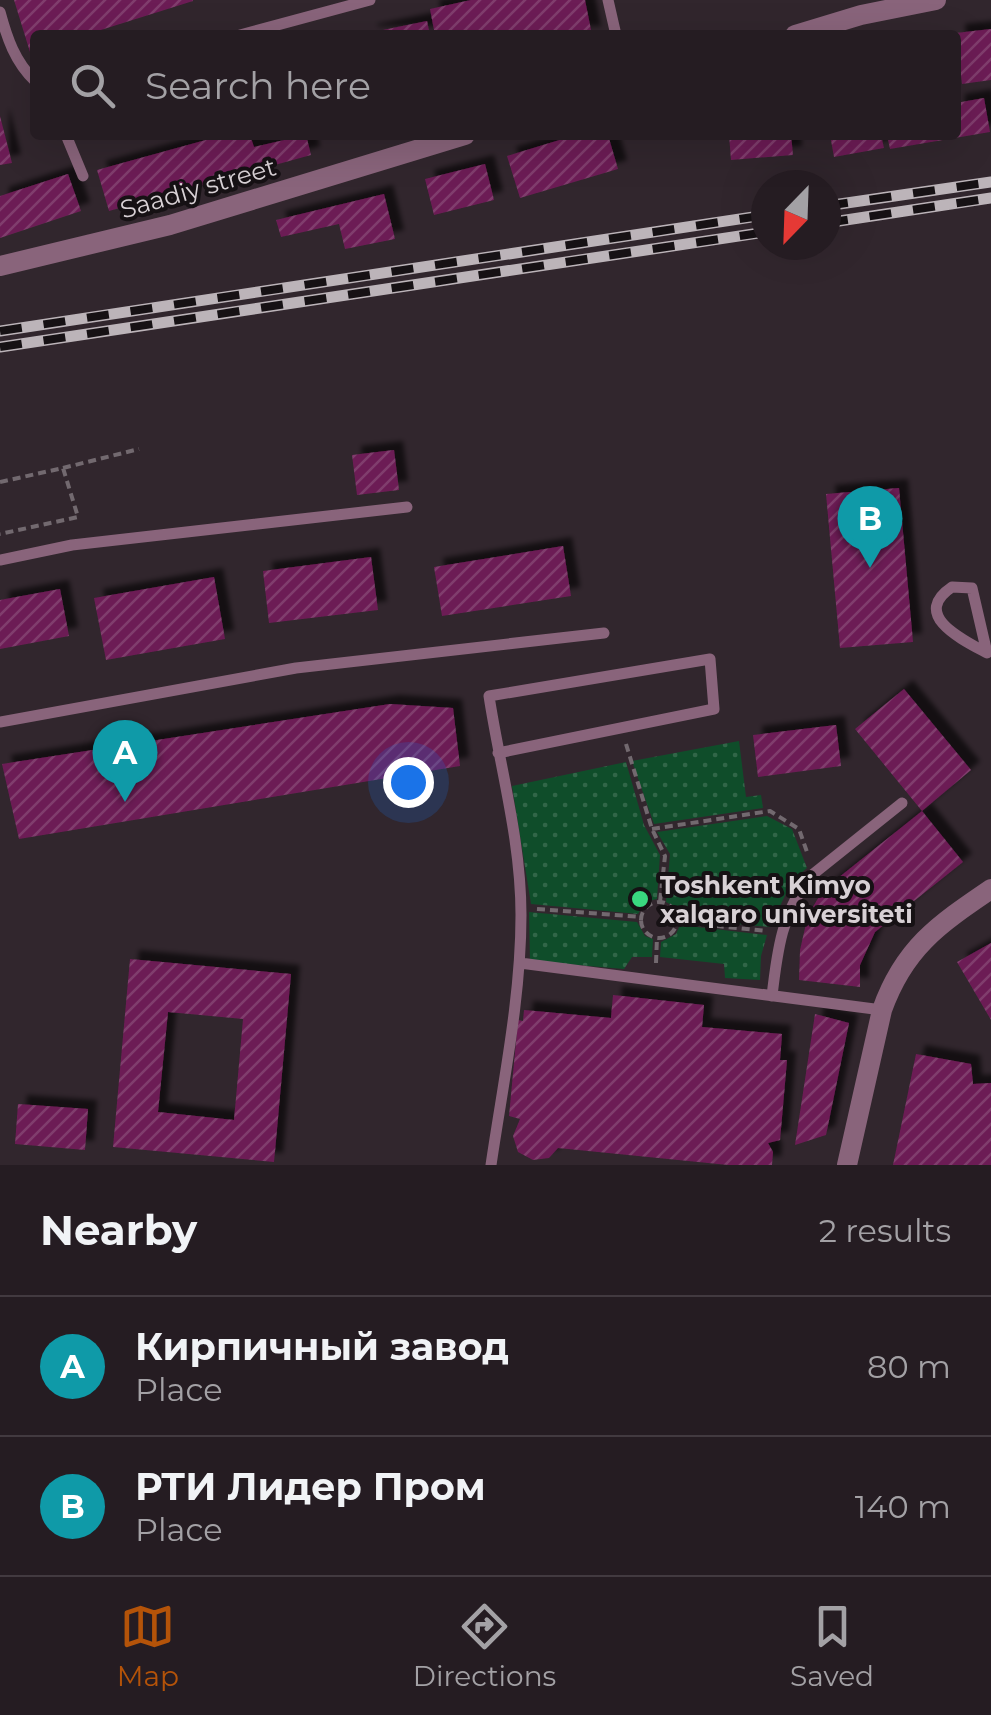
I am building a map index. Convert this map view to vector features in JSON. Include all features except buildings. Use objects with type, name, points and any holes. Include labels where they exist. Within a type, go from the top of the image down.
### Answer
[{"type":"street","points":[[811,30],[936,0]]},
{"type":"street","name":"Saadiy street","points":[[0,266],[170,225],[450,140]]},
{"type":"street","points":[[847,1165],[890,988],[934,928],[991,889]]},
{"type":"lane","points":[[259,30],[370,0]]},
{"type":"lane","points":[[608,0],[615,30]]},
{"type":"lane","points":[[0,12],[9,44],[30,76]]},
{"type":"lane","points":[[68,140],[83,176]]},
{"type":"lane","points":[[0,560],[72,545],[407,508]]},
{"type":"lane","points":[[952,587],[972,588],[989,654],[953,634],[938,618],[936,606],[941,594],[952,587]]},
{"type":"lane","points":[[0,722],[296,668],[604,633]]},
{"type":"lane","points":[[491,1165],[520,962],[521,908],[518,847],[498,753],[489,696],[710,659],[714,709],[498,753]]},
{"type":"lane","points":[[772,996],[782,932],[800,889],[902,803]]},
{"type":"lane","points":[[520,962],[882,1010]]},
{"type":"path","points":[[0,482],[139,449]]},
{"type":"path","points":[[0,534],[78,517],[64,468]]},
{"type":"path","points":[[623,728],[630,764],[665,856],[660,902]]},
{"type":"path","points":[[652,829],[770,811],[799,829],[814,874]]},
{"type":"path","points":[[660,902],[674,910],[677,922],[670,934],[657,938],[645,931],[642,917],[648,906],[660,902]]},
{"type":"path","points":[[521,908],[642,917]]},
{"type":"path","points":[[677,922],[782,932]]},
{"type":"path","points":[[655,980],[657,938]]},
{"type":"green space","points":[[739,741],[746,797],[761,795],[763,808],[654,824],[632,761]]},
{"type":"green space","points":[[626,762],[644,825],[660,855],[657,899],[645,902],[638,914],[531,904],[512,786]]},
{"type":"green space","points":[[767,816],[792,829],[807,868],[792,881],[770,927],[681,919],[677,908],[666,902],[670,854],[657,832]]},
{"type":"green space","points":[[529,912],[637,922],[645,936],[653,939],[652,957],[632,957],[624,969],[530,961]]},
{"type":"green space","points":[[680,925],[767,935],[760,980],[725,978],[724,964],[660,957],[661,942],[676,934]]},
{"type":"railway","points":[[841,204],[991,182]]},
{"type":"railway","points":[[841,221],[991,198]]},
{"type":"railway","points":[[0,331],[751,217]]},
{"type":"railway","points":[[0,347],[751,234]]},
{"type":"place","name":"РТИ Лидер Пром","points":[[870,568]]},
{"type":"place","name":"Кирпичный завод","points":[[125,802]]},
{"type":"place","name":"Toshkent Kimyo xalqaro universiteti","points":[[640,899]]}]
